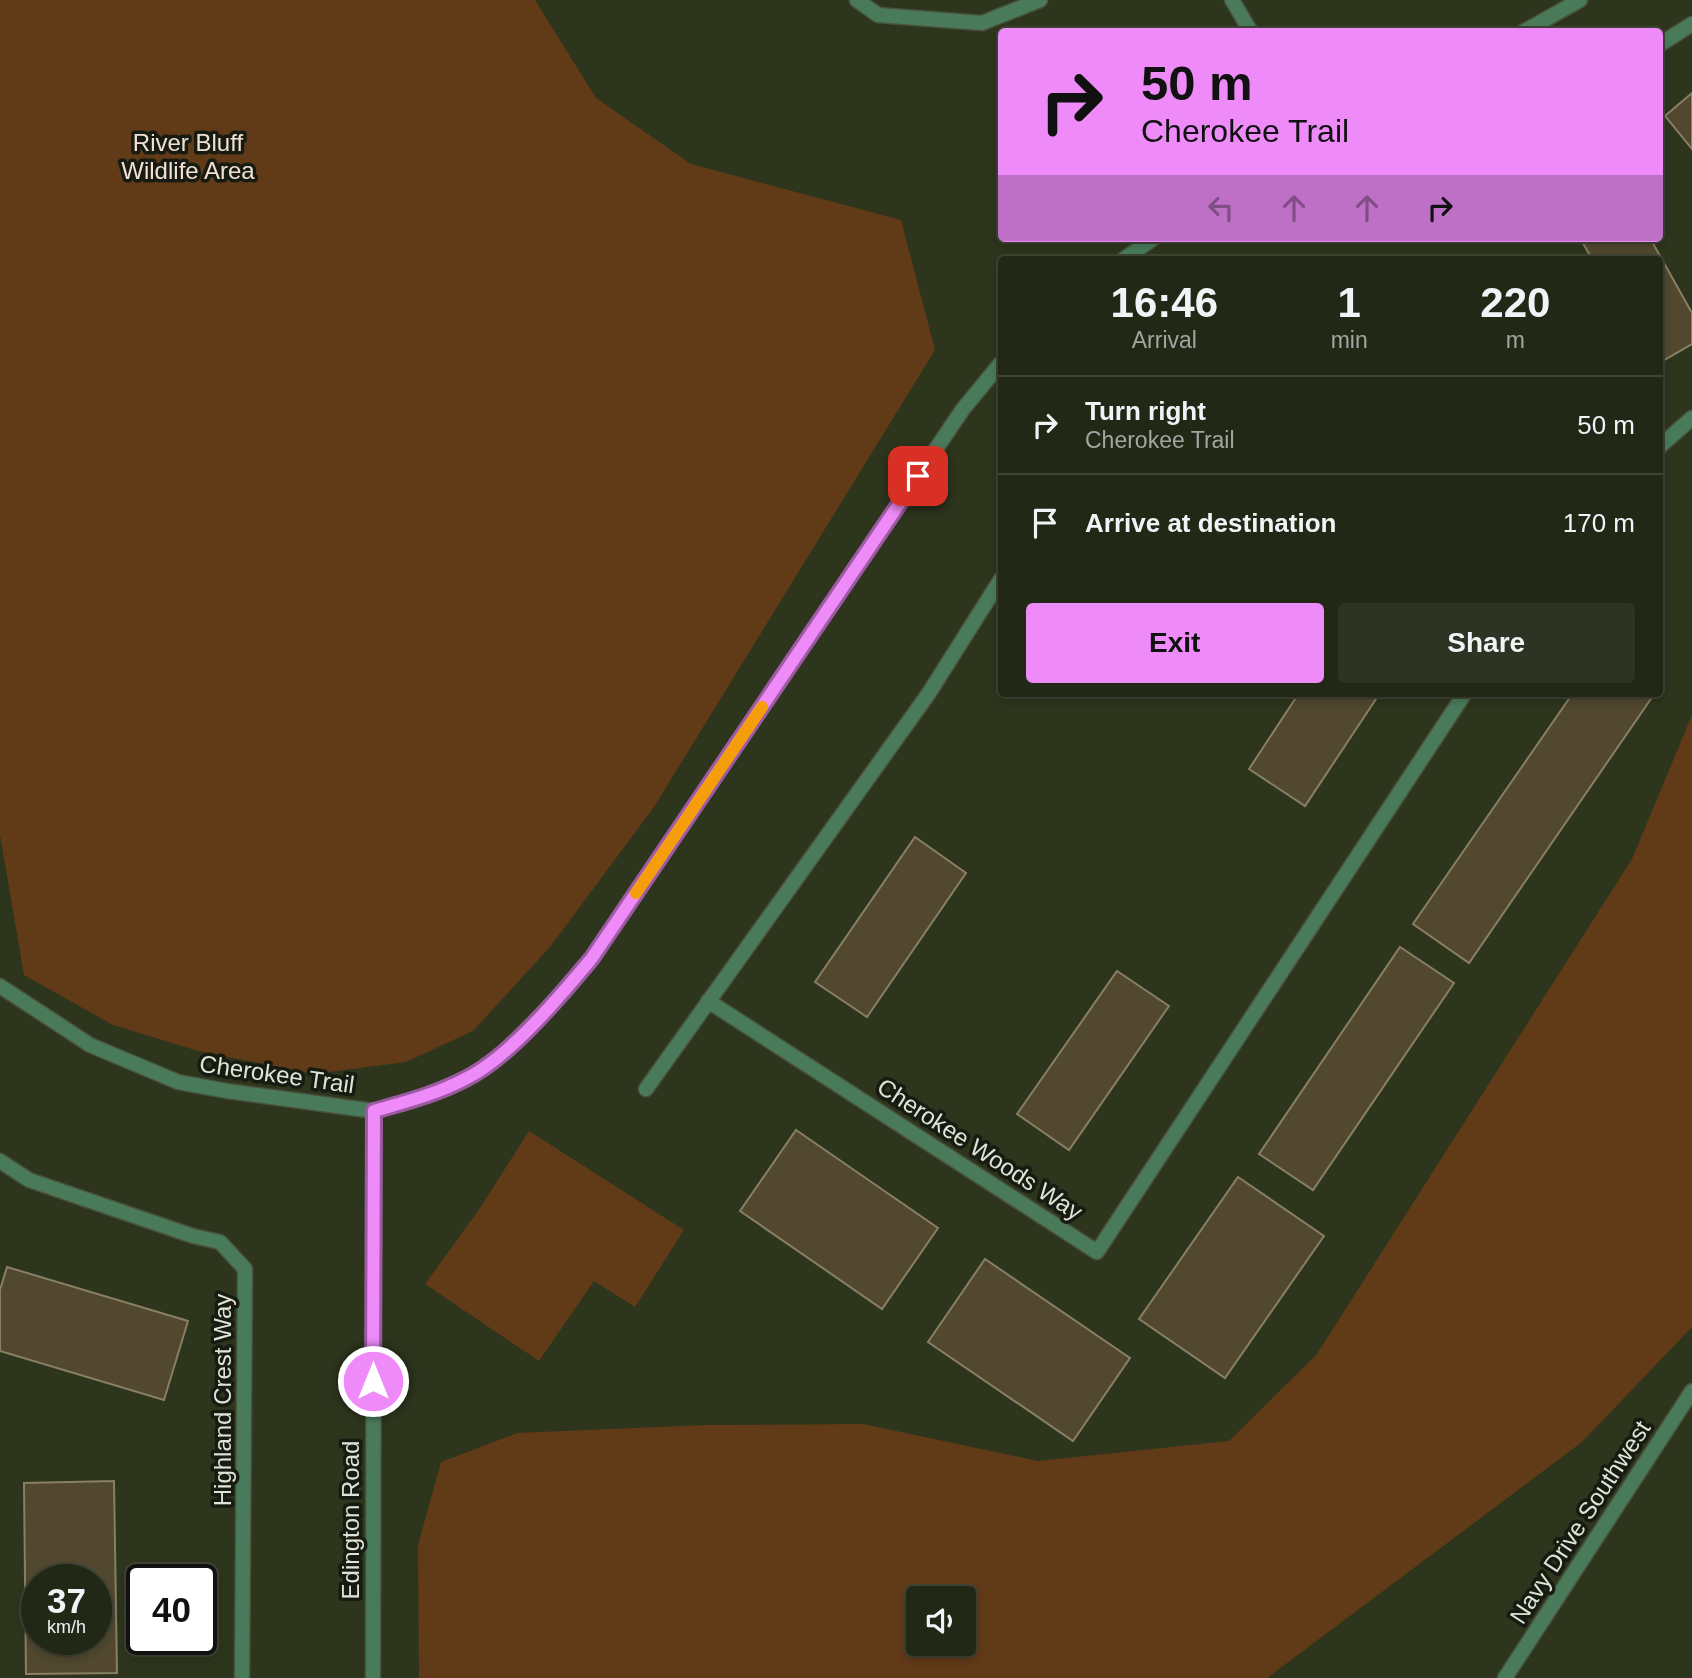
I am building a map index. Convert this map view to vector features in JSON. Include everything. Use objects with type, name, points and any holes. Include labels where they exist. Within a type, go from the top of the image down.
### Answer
[{"type":"street","points":[[858,0],[878,15],[982,23],[1040,0]]},
{"type":"street","points":[[1232,0],[1249,28]]},
{"type":"street","points":[[1530,28],[1580,0]]},
{"type":"street","points":[[1663,42],[1692,24]]},
{"type":"street","points":[[1128,256],[1148,242]]},
{"type":"street","name":"Cherokee Trail","points":[[0,986],[90,1045],[178,1082],[374,1111],[414,1100],[467,1079],[501,1055],[565,991],[592,958],[963,409],[998,367]]},
{"type":"street","points":[[1663,443],[1692,418]]},
{"type":"street","points":[[646,1089],[929,693],[998,584]]},
{"type":"street","name":"Cherokee Woods Way","points":[[708,1001],[1097,1252],[1462,697]]},
{"type":"street","name":"Edington Road","points":[[373,1678],[374,1111]]},
{"type":"street","name":"Highland Crest Way","points":[[0,1161],[29,1180],[193,1236],[220,1242],[245,1269],[242,1678]]},
{"type":"street","name":"Navy Drive Southwest","points":[[1505,1678],[1692,1391]]},
{"type":"green space","name":"River Bluff Wildlife Area","points":[[0,0],[535,0],[596,98],[691,164],[901,220],[935,350],[654,807],[550,947],[473,1031],[406,1062],[314,1074],[198,1051],[113,1025],[24,975],[0,835]]},
{"type":"green space","points":[[1692,715],[1692,1327],[1582,1442],[1267,1678],[419,1678],[418,1545],[441,1462],[517,1433],[705,1425],[863,1424],[1038,1461],[1229,1441],[1317,1354],[1632,859]]},
{"type":"green space","points":[[529,1131],[684,1230],[635,1307],[594,1281],[539,1361],[425,1284],[480,1208]]},
{"type":"building","points":[[1692,93],[1692,149],[1665,116]]},
{"type":"building","points":[[1582,242],[1652,242],[1660,256],[1590,256]]},
{"type":"building","points":[[1663,261],[1692,313],[1692,344],[1663,361]]},
{"type":"building","points":[[1296,697],[1377,697],[1305,806],[1249,769]]},
{"type":"building","points":[[1570,697],[1652,697],[1469,963],[1413,924]]},
{"type":"building","points":[[915,837],[966,873],[867,1017],[815,982]]},
{"type":"building","points":[[1400,947],[1454,983],[1313,1190],[1259,1154]]},
{"type":"building","points":[[1117,971],[1169,1006],[1069,1150],[1017,1114]]},
{"type":"building","points":[[796,1130],[938,1228],[882,1309],[740,1211]]},
{"type":"building","points":[[1238,1177],[1324,1236],[1225,1378],[1139,1319]]},
{"type":"building","points":[[985,1259],[1130,1358],[1073,1441],[928,1342]]},
{"type":"building","points":[[7,1267],[188,1321],[164,1400],[0,1351],[0,1290]]},
{"type":"building","points":[[114,1481],[117,1673],[26,1674],[26,1655],[112,1655],[112,1564],[25,1564],[24,1483]]},
{"type":"slow traffic","points":[[636,893],[762,707]]},
{"type":"route","points":[[373,1381],[374,1111],[414,1100],[467,1079],[501,1055],[565,991],[592,958],[918,476]]}]
